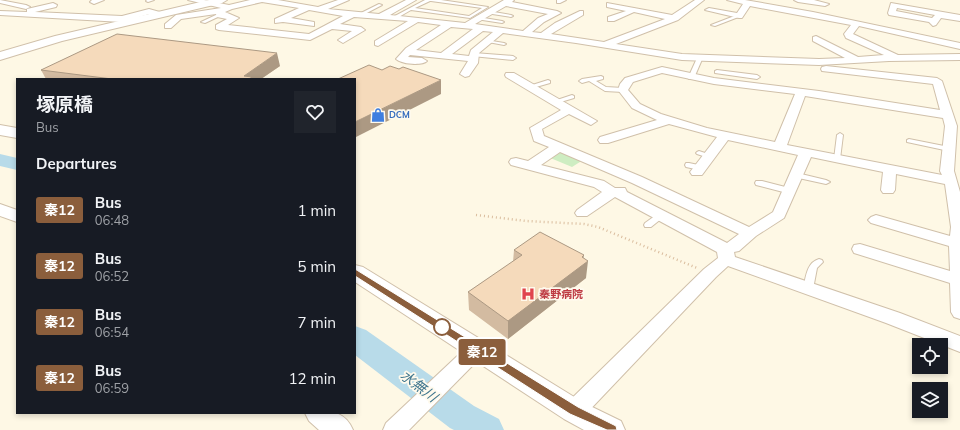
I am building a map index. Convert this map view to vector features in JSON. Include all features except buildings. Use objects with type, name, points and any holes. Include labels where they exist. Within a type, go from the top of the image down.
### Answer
[{"type":"street","points":[[22,14],[53,5],[32,0]]},
{"type":"street","points":[[192,0],[223,8],[235,18],[219,27],[310,37],[356,15]]},
{"type":"street","points":[[168,26],[178,17],[260,0]]},
{"type":"street","points":[[265,0],[306,8],[356,15],[417,19],[481,28],[501,26],[525,33],[664,56],[782,62],[960,57]]},
{"type":"street","points":[[319,10],[345,0]]},
{"type":"street","points":[[380,16],[404,6],[412,0]]},
{"type":"street","points":[[602,10],[618,0]]},
{"type":"street","points":[[604,45],[675,18],[700,0]]},
{"type":"street","points":[[731,0],[813,14],[960,46]]},
{"type":"street","points":[[798,0],[826,2],[822,8],[813,14]]},
{"type":"street","points":[[0,1],[37,9]]},
{"type":"street","points":[[468,26],[478,18],[508,1],[557,13],[541,20],[525,33]]},
{"type":"street","points":[[716,3],[745,3]]},
{"type":"street","points":[[709,10],[739,16],[745,3]]},
{"type":"street","points":[[0,56],[59,38],[207,4]]},
{"type":"street","points":[[610,5],[675,18]]},
{"type":"street","points":[[108,17],[131,7]]},
{"type":"street","points":[[305,24],[280,20],[306,8]]},
{"type":"street","points":[[677,8],[688,10]]},
{"type":"street","points":[[611,19],[626,14],[633,9]]},
{"type":"street","points":[[0,13],[122,18],[153,10],[163,14]]},
{"type":"street","points":[[544,36],[576,12],[590,15]]},
{"type":"street","points":[[866,26],[877,19],[870,17]]},
{"type":"street","points":[[936,20],[960,18]]},
{"type":"street","points":[[378,43],[417,19]]},
{"type":"street","points":[[422,61],[397,59],[449,24]]},
{"type":"street","points":[[856,24],[848,34],[849,36],[899,58]]},
{"type":"street","points":[[332,26],[361,30],[343,40]]},
{"type":"street","points":[[465,74],[473,63],[474,52],[488,41],[501,26]]},
{"type":"street","points":[[444,55],[481,28]]},
{"type":"street","points":[[891,32],[899,58]]},
{"type":"street","points":[[392,35],[426,39]]},
{"type":"street","points":[[816,39],[857,60]]},
{"type":"street","points":[[409,52],[474,57]]},
{"type":"street","points":[[782,62],[792,66],[938,81],[953,123],[947,171],[951,181],[959,227],[957,243],[960,312]]},
{"type":"street","points":[[951,181],[804,153],[668,120],[636,106],[623,90],[624,84],[629,80],[657,70],[691,78],[730,79],[953,123]]},
{"type":"street","points":[[510,75],[554,102],[591,121]]},
{"type":"street","points":[[780,146],[802,92]]},
{"type":"street","points":[[569,110],[536,128],[538,138],[637,180],[750,233]]},
{"type":"street","points":[[629,147],[610,139],[668,120]]},
{"type":"street","points":[[0,130],[16,133]]},
{"type":"street","points":[[696,168],[704,155],[725,135]]},
{"type":"street","points":[[530,166],[558,147]]},
{"type":"street","points":[[574,411],[720,264],[733,247],[750,233],[780,215],[797,175],[804,153]]},
{"type":"street","points":[[516,162],[599,184],[662,215],[726,255],[808,289],[893,318],[960,344]]},
{"type":"street","points":[[888,190],[890,169]]},
{"type":"street","points":[[582,213],[614,192],[622,191],[637,180]]},
{"type":"street","points":[[0,210],[16,216]]},
{"type":"street","points":[[876,220],[957,243]]},
{"type":"street","points":[[860,249],[958,280]]},
{"type":"street","points":[[356,273],[470,356],[612,430]]},
{"type":"street","points":[[394,430],[470,356]]},
{"type":"street","points":[[320,414],[340,430]]},
{"type":"lane","points":[[395,17],[404,6],[428,0]]},
{"type":"lane","points":[[404,6],[470,17],[486,7],[431,0]]},
{"type":"lane","points":[[356,15],[380,6]]},
{"type":"lane","points":[[203,22],[223,8]]},
{"type":"lane","points":[[488,12],[511,16]]},
{"type":"lane","points":[[713,24],[739,16]]},
{"type":"lane","points":[[478,18],[501,26]]},
{"type":"lane","points":[[488,41],[504,44]]},
{"type":"lane","points":[[474,57],[514,58]]},
{"type":"lane","points":[[691,78],[700,57]]},
{"type":"lane","points":[[717,72],[730,79],[758,77]]},
{"type":"lane","points":[[582,81],[601,78]]},
{"type":"lane","points":[[591,80],[605,89],[623,90]]},
{"type":"lane","points":[[529,87],[548,82]]},
{"type":"lane","points":[[554,102],[572,97]]},
{"type":"lane","points":[[837,159],[840,135]]},
{"type":"lane","points":[[909,141],[949,150]]},
{"type":"lane","points":[[797,175],[826,182]]},
{"type":"lane","points":[[759,183],[790,192]]},
{"type":"lane","points":[[648,225],[662,215]]},
{"type":"lane","points":[[808,289],[813,267],[819,262]]},
{"type":"path","points":[[476,215],[526,221],[584,224],[598,227],[710,273]]},
{"type":"green space","points":[[557,151],[562,151],[583,160],[572,167],[548,157]]},
{"type":"waterway","name":"水無川","points":[[0,160],[16,164]]},
{"type":"waterway","name":"水無川","points":[[356,339],[462,417],[486,430]]},
{"type":"bus line","name":"秦12","points":[[356,273],[574,411],[611,430]]},
{"type":"place","name":"DCM","points":[[378,115]]},
{"type":"place","name":"秦野病院","points":[[528,294]]}]
